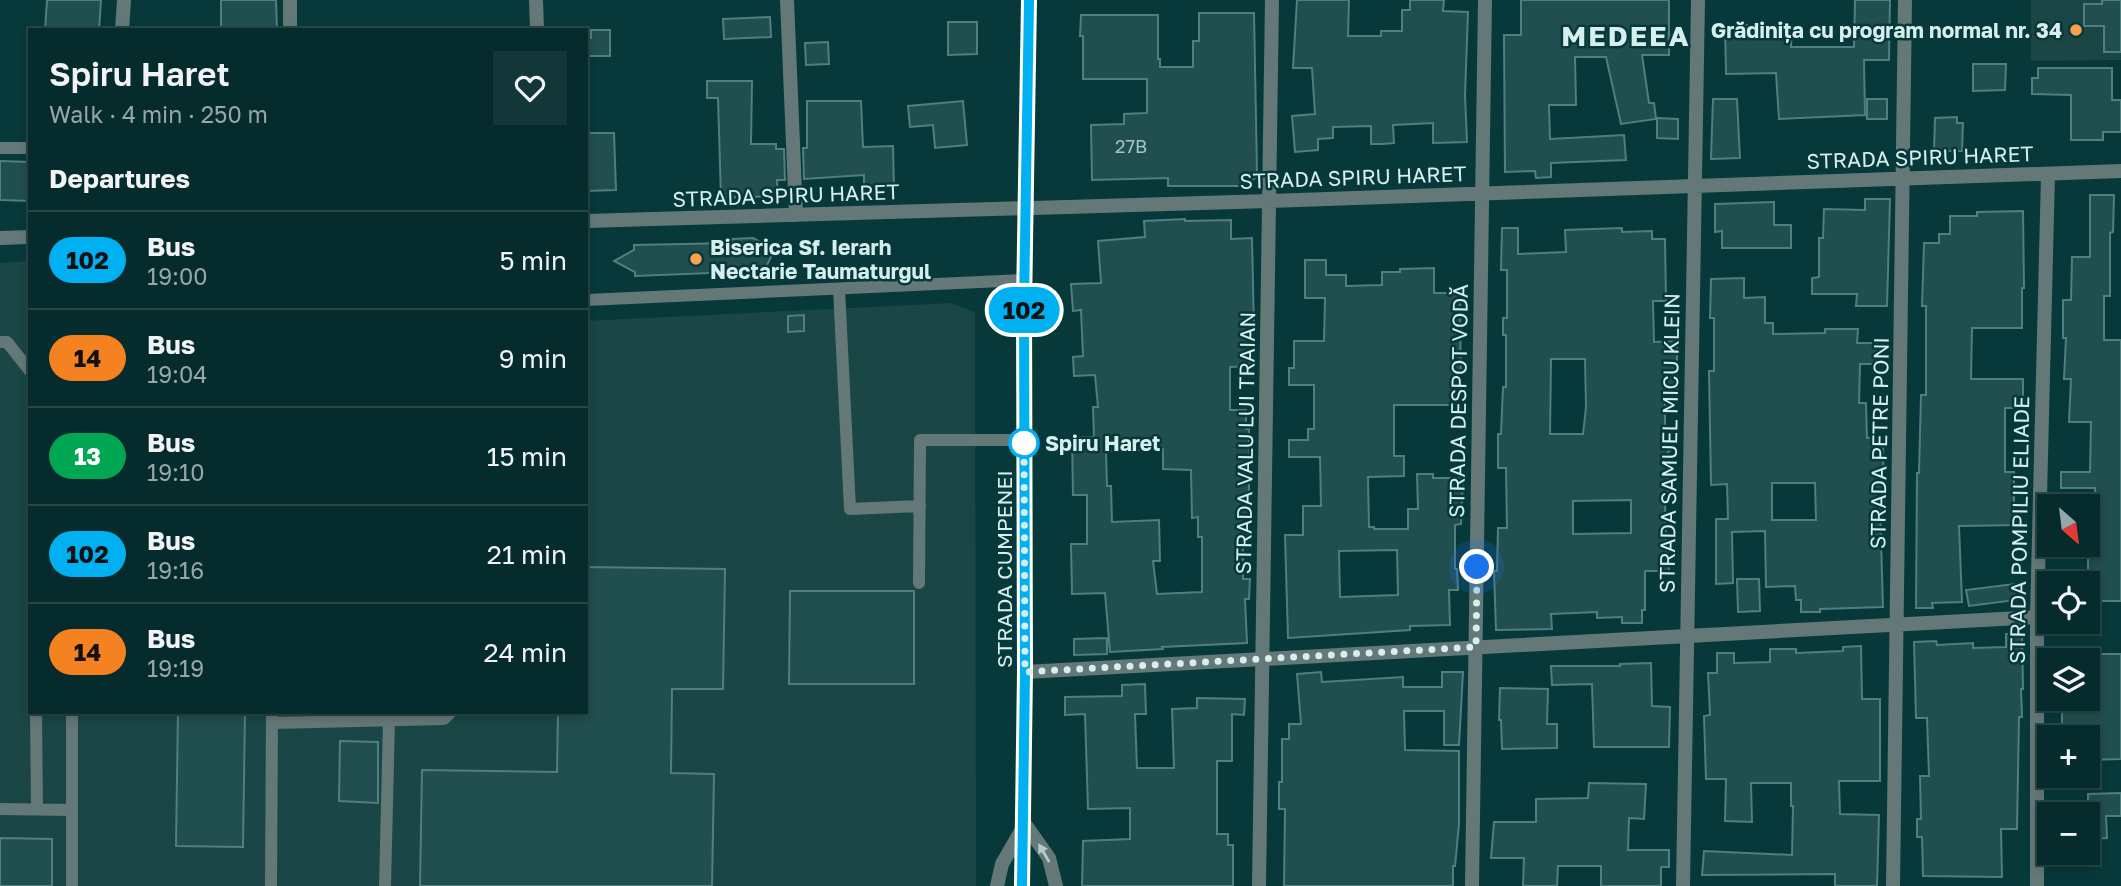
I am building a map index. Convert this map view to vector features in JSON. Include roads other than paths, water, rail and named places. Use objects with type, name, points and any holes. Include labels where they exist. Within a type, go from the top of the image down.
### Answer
[{"type":"main road","name":"STRADA CUMPENEI","points":[[1022,886],[1025,824],[1025,209],[1030,0]]},
{"type":"street","points":[[122,28],[124,0]]},
{"type":"street","points":[[289,0],[290,28]]},
{"type":"street","points":[[536,0],[537,28]]},
{"type":"street","points":[[787,0],[796,215]]},
{"type":"street","name":"STRADA VALU LUI TRAIAN","points":[[1259,886],[1272,0]]},
{"type":"street","name":"STRADA DESPOT VODĂ","points":[[1472,886],[1485,0]]},
{"type":"street","name":"STRADA SAMUEL MICU KLEIN","points":[[1684,886],[1698,0]]},
{"type":"street","name":"STRADA PETRE PONI","points":[[1893,886],[1905,0]]},
{"type":"street","name":"STRADA SPIRU HARET","points":[[588,221],[1025,209],[2121,171]]},
{"type":"street","name":"STRADA POMPILIU ELIADE","points":[[2038,571],[2048,174]]},
{"type":"street","points":[[0,238],[28,237]]},
{"type":"street","points":[[1025,672],[2037,617]]},
{"type":"street","name":"STRADA POMPILIU ELIADE","points":[[2037,634],[2037,886]]},
{"type":"street","points":[[997,886],[1002,864],[1025,824],[1049,858],[1056,886]]},
{"type":"lane","points":[[0,148],[28,148]]},
{"type":"lane","points":[[588,300],[1025,280]]},
{"type":"lane","points":[[839,289],[850,509],[920,506]]},
{"type":"lane","points":[[0,342],[7,342],[28,369]]},
{"type":"lane","points":[[919,583],[920,440],[1024,440]]},
{"type":"lane","points":[[36,714],[37,810]]},
{"type":"lane","points":[[72,714],[72,886]]},
{"type":"lane","points":[[271,886],[272,718],[444,719],[449,714]]},
{"type":"lane","points":[[386,886],[389,720]]},
{"type":"lane","points":[[0,809],[72,810]]},
{"type":"place","name":"Grădinița cu program normal nr. 34","points":[[2076,30]]},
{"type":"place","name":"Biserica Sf. Ierarh Nectarie Taumaturgul","points":[[696,259]]},
{"type":"place","name":"Spiru Haret","points":[[1024,443]]},
{"type":"district","name":"MEDEEA","points":[[1626,35]]}]
